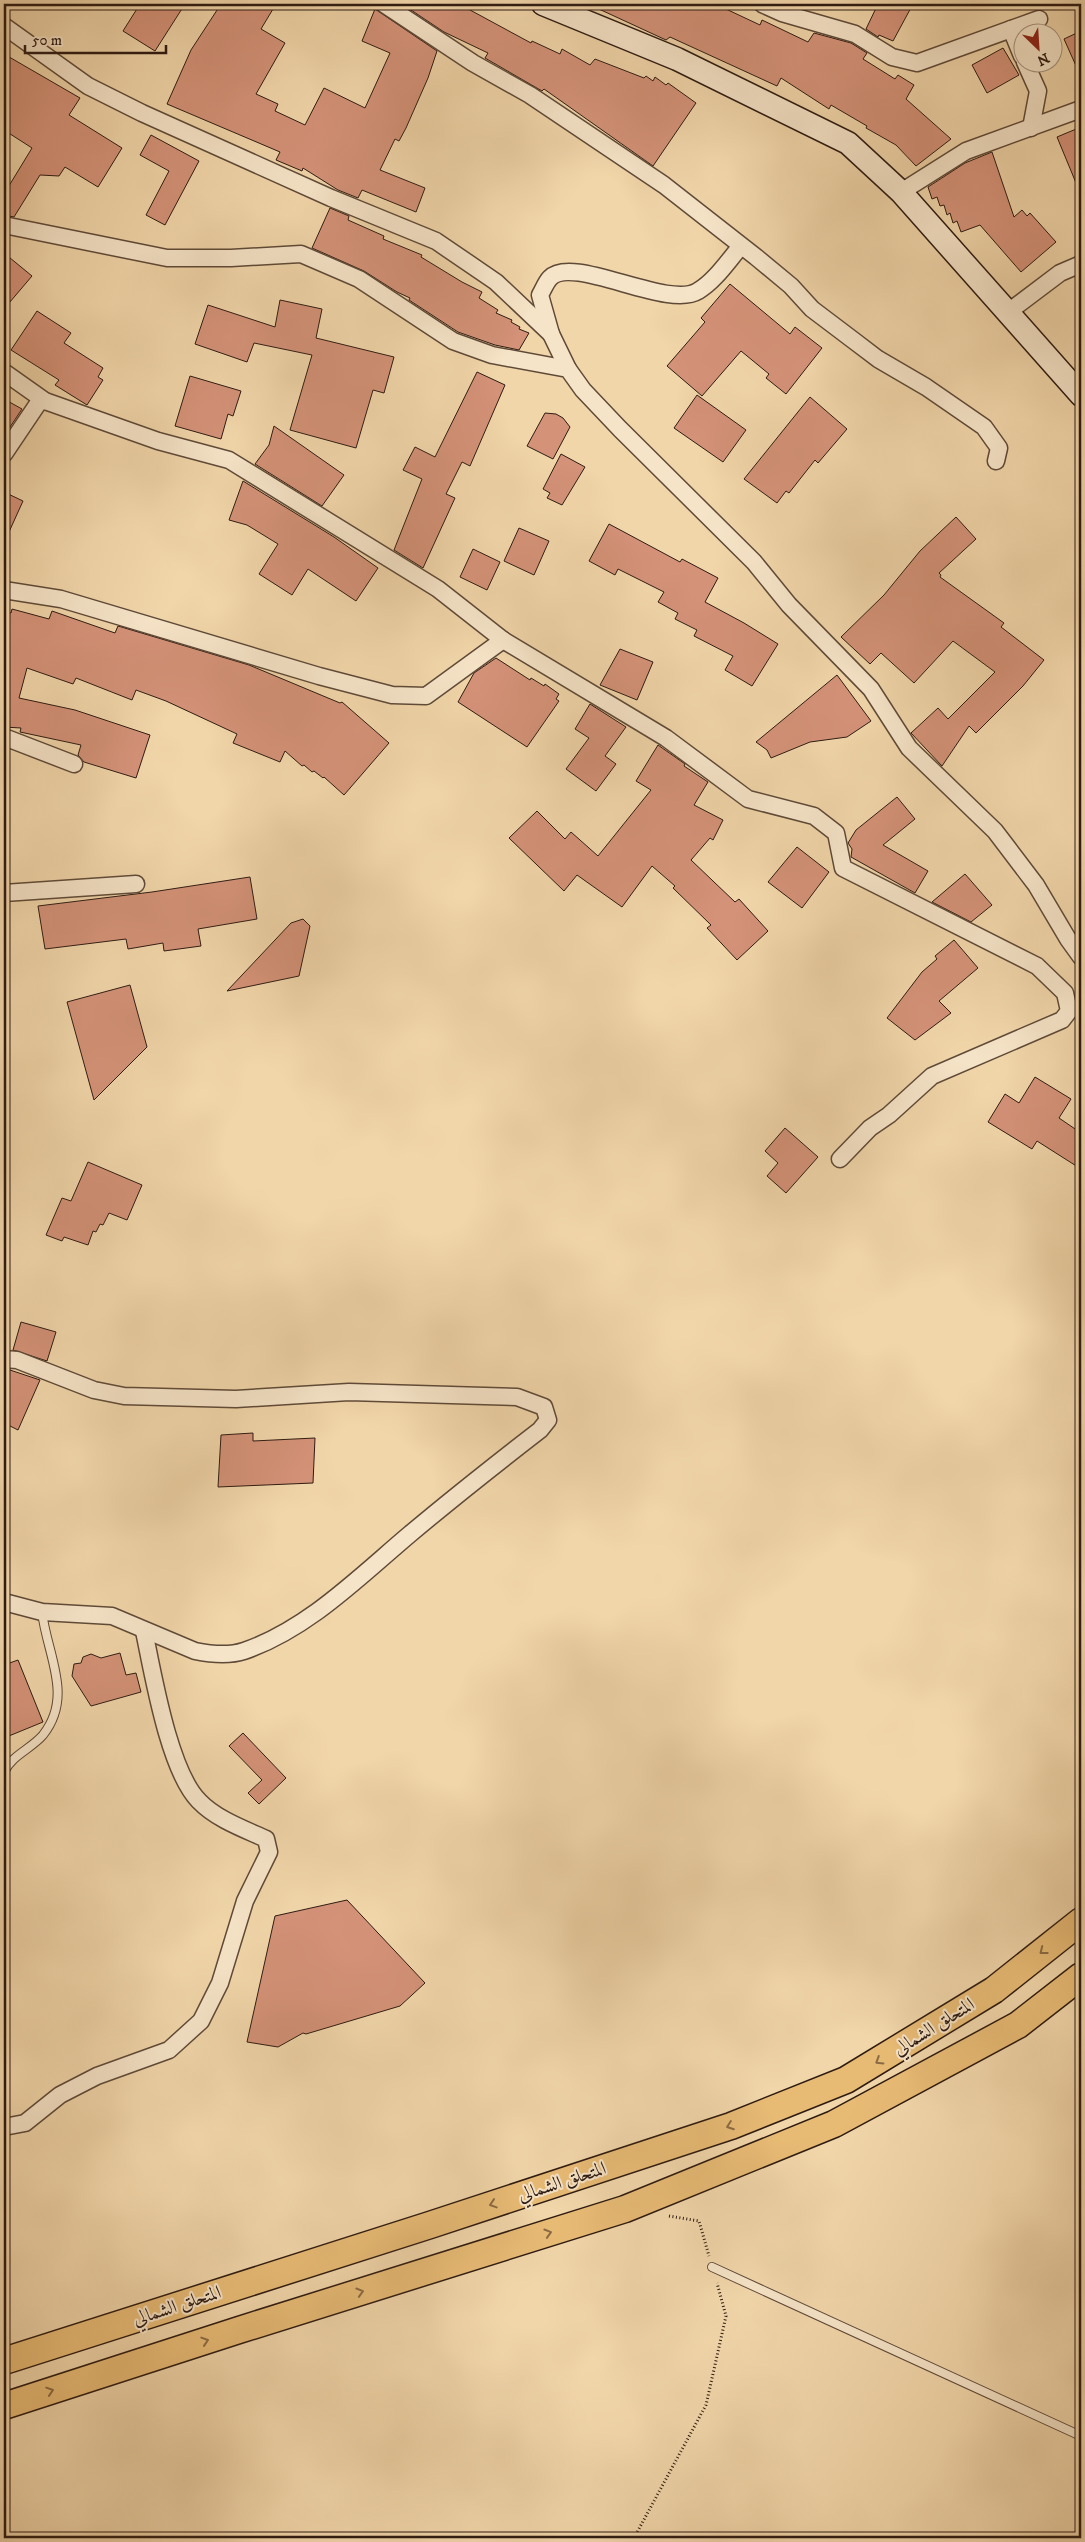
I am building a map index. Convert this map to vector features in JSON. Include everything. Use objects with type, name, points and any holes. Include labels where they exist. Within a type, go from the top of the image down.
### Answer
[{"type":"highway","name":"المتحلق الشمالي","points":[[4,2361],[420,2228],[693,2138],[846,2080],[994,1990],[1081,1921]]},
{"type":"highway","name":"المتحلق الشمالي","points":[[4,2406],[626,2209],[834,2124],[1018,2024],[1081,1976]]},
{"type":"main road","points":[[543,4],[568,9],[677,59],[848,143],[901,192],[1081,395]]},
{"type":"street","points":[[384,4],[473,63],[530,95],[664,185],[791,286],[812,309],[872,354],[984,427],[999,448],[996,461]]},
{"type":"street","points":[[762,4],[782,14],[855,34],[892,57],[917,63],[1039,19]]},
{"type":"street","points":[[4,26],[88,86],[142,113],[436,242],[496,282],[552,334]]},
{"type":"street","points":[[1029,72],[1038,92],[1031,128]]},
{"type":"street","points":[[901,192],[966,151],[1081,109]]},
{"type":"street","points":[[4,225],[167,258],[231,258],[301,254],[358,280],[453,341],[492,355],[568,369]]},
{"type":"street","points":[[740,246],[698,292],[678,296],[588,275],[561,273],[550,278],[540,295],[552,334],[568,369],[614,422],[754,562],[789,606],[870,689],[909,748],[995,831],[1036,885],[1068,940],[1081,957]]},
{"type":"street","points":[[1007,313],[1060,273],[1081,264]]},
{"type":"street","points":[[4,372],[45,401],[158,441],[229,460],[438,589],[503,640],[666,738],[748,799],[814,816],[836,833],[843,868],[1037,966],[1065,993],[1069,1011],[1062,1020],[939,1072],[922,1083],[889,1115],[870,1128],[840,1159]]},
{"type":"street","points":[[4,454],[38,402],[45,401]]},
{"type":"street","points":[[4,590],[61,599],[319,676],[392,695],[426,696],[503,640]]},
{"type":"street","points":[[4,737],[74,764]]},
{"type":"street","points":[[4,893],[136,884]]},
{"type":"street","points":[[4,1359],[17,1360],[94,1390],[124,1396],[236,1400],[348,1392],[518,1397],[544,1407],[548,1420],[540,1430],[475,1479],[324,1607],[287,1629],[242,1651],[216,1654],[195,1651],[112,1616],[42,1612],[4,1602]]},
{"type":"street","points":[[4,2127],[25,2123],[60,2095],[97,2076],[169,2050],[201,2022],[220,1983],[245,1901],[269,1852],[266,1839],[236,1826],[200,1802],[184,1782],[161,1708],[144,1631]]},
{"type":"lane","points":[[4,1772],[16,1756],[37,1742],[49,1727],[59,1696],[54,1660],[42,1612]]},
{"type":"lane","points":[[712,2267],[1081,2436]]},
{"type":"path","points":[[634,2538],[706,2405],[726,2316],[699,2221],[662,2215]]},
{"type":"building","points":[[140,4],[185,4],[155,51],[123,31]]},
{"type":"building","points":[[221,4],[276,4],[261,29],[285,43],[256,94],[278,104],[275,111],[305,125],[324,88],[365,108],[390,53],[362,41],[375,9],[437,51],[428,78],[406,128],[399,141],[395,139],[380,170],[425,188],[416,212],[362,190],[358,198],[338,190],[303,168],[302,171],[276,160],[280,152],[167,104],[191,50]]},
{"type":"building","points":[[402,4],[459,4],[531,43],[532,41],[560,54],[562,49],[590,65],[595,59],[644,78],[646,76],[653,81],[655,77],[666,85],[668,83],[696,103],[653,166],[544,89],[542,91],[485,58],[488,53],[444,32]]},
{"type":"building","points":[[588,4],[729,4],[726,9],[760,25],[762,20],[808,42],[814,33],[851,43],[867,53],[863,59],[895,79],[898,75],[914,85],[906,99],[951,139],[916,166],[896,145],[866,128],[867,126],[831,105],[829,109],[781,78],[777,86],[670,37],[666,40]]},
{"type":"building","points":[[878,4],[913,4],[893,41],[879,35],[878,37],[866,29]]},
{"type":"building","points":[[1081,31],[1081,77],[1064,39]]},
{"type":"building","points":[[1003,48],[1012,63],[1012,72],[1017,72],[1019,75],[987,93],[972,65]]},
{"type":"building","points":[[4,54],[80,98],[69,115],[122,148],[98,187],[65,167],[59,176],[40,175],[14,217],[4,215],[4,194],[32,148],[4,130]]},
{"type":"building","points":[[1081,127],[1081,195],[1057,137]]},
{"type":"building","points":[[151,135],[199,161],[165,225],[146,215],[169,171],[140,155]]},
{"type":"building","points":[[992,152],[1014,217],[1022,210],[1027,216],[1030,213],[1056,242],[1021,272],[980,225],[961,232],[957,221],[953,223],[950,213],[947,215],[944,205],[940,206],[937,197],[932,199],[928,187],[965,163]]},
{"type":"building","points":[[330,208],[349,216],[348,220],[384,236],[383,239],[422,255],[421,257],[482,292],[479,298],[498,310],[496,313],[512,320],[511,322],[520,327],[519,329],[529,333],[519,350],[495,345],[458,332],[409,300],[410,298],[364,271],[312,248]]},
{"type":"building","points":[[4,253],[32,276],[4,309]]},
{"type":"building","points":[[730,284],[790,334],[795,327],[822,348],[786,394],[766,378],[769,374],[741,351],[702,396],[667,366],[705,322],[701,318]]},
{"type":"building","points":[[280,300],[322,309],[316,338],[394,357],[384,393],[373,390],[356,448],[290,430],[312,355],[254,343],[247,362],[195,344],[208,305],[275,327]]},
{"type":"building","points":[[37,311],[71,333],[64,343],[103,368],[98,377],[103,380],[87,405],[55,385],[59,380],[11,350]]},
{"type":"building","points":[[477,372],[505,385],[470,466],[462,462],[446,494],[455,498],[423,568],[394,550],[422,479],[403,470],[415,447],[435,457]]},
{"type":"building","points":[[190,376],[241,391],[233,416],[228,414],[221,439],[175,426]]},
{"type":"building","points":[[697,395],[746,430],[723,462],[674,428]]},
{"type":"building","points":[[810,397],[847,429],[818,463],[815,460],[789,493],[786,491],[777,503],[744,479]]},
{"type":"building","points":[[4,399],[22,409],[4,436]]},
{"type":"building","points":[[545,413],[556,414],[563,418],[570,427],[553,459],[527,446]]},
{"type":"building","points":[[274,426],[344,475],[322,506],[255,464],[269,445]]},
{"type":"building","points":[[561,454],[585,467],[562,505],[547,498],[550,493],[543,489]]},
{"type":"building","points":[[243,481],[334,537],[378,568],[356,601],[308,569],[292,595],[259,574],[278,544],[247,525],[229,520]]},
{"type":"building","points":[[4,492],[23,501],[4,543]]},
{"type":"building","points":[[956,517],[976,539],[939,573],[940,577],[1004,623],[1001,627],[1044,660],[1023,686],[976,733],[969,726],[942,766],[911,733],[938,708],[948,719],[995,672],[953,641],[914,683],[881,653],[870,664],[841,637],[884,595],[920,551]]},
{"type":"building","points":[[609,524],[680,562],[682,559],[718,578],[705,602],[778,644],[752,686],[725,670],[733,656],[694,636],[697,630],[675,619],[678,613],[658,602],[664,592],[618,569],[615,575],[589,561]]},
{"type":"building","points":[[519,528],[549,541],[534,575],[504,561]]},
{"type":"building","points":[[473,549],[500,562],[487,590],[460,577]]},
{"type":"building","points":[[12,609],[49,619],[52,611],[115,633],[118,626],[249,665],[340,703],[342,702],[389,743],[344,795],[324,777],[314,771],[312,772],[304,765],[302,766],[285,751],[280,762],[233,743],[237,734],[166,701],[136,690],[132,700],[76,678],[73,684],[27,668],[19,698],[75,710],[150,735],[136,778],[84,762],[78,755],[81,745],[20,732],[21,728],[4,727],[4,611],[11,613]]},
{"type":"building","points":[[620,649],[653,662],[637,700],[600,685]]},
{"type":"building","points":[[496,658],[530,680],[531,678],[544,686],[545,684],[559,694],[556,699],[559,701],[527,747],[458,702],[474,673]]},
{"type":"building","points":[[837,675],[871,721],[847,737],[810,742],[771,758],[767,750],[756,742]]},
{"type":"building","points":[[590,704],[626,727],[605,756],[616,764],[596,791],[566,769],[589,738],[575,729]]},
{"type":"building","points":[[658,745],[708,782],[694,805],[723,820],[713,840],[710,838],[691,860],[735,902],[739,899],[768,931],[737,960],[707,928],[711,925],[673,888],[675,886],[652,866],[622,907],[577,875],[564,891],[509,838],[537,811],[565,839],[571,832],[598,856],[651,790],[636,781]]},
{"type":"building","points":[[897,797],[915,819],[883,845],[928,871],[915,893],[851,857],[852,849],[848,843],[856,830]]},
{"type":"building","points":[[797,847],[829,872],[802,908],[768,882]]},
{"type":"building","points":[[965,874],[992,905],[971,922],[932,902]]},
{"type":"building","points":[[250,877],[257,919],[198,929],[201,946],[164,951],[163,943],[128,949],[126,939],[45,949],[38,906],[152,892]]},
{"type":"building","points":[[303,919],[310,926],[299,976],[227,991],[291,923]]},
{"type":"building","points":[[954,940],[978,968],[939,1001],[951,1013],[915,1040],[887,1018],[922,972],[937,959],[935,956]]},
{"type":"building","points":[[130,985],[147,1047],[94,1100],[67,1002]]},
{"type":"building","points":[[1035,1077],[1071,1099],[1059,1118],[1081,1133],[1081,1169],[1037,1141],[1032,1149],[988,1122],[1005,1094],[1019,1103]]},
{"type":"building","points":[[785,1128],[818,1157],[786,1193],[767,1176],[778,1163],[765,1151]]},
{"type":"building","points":[[88,1162],[142,1185],[127,1220],[109,1213],[103,1225],[100,1224],[96,1232],[93,1231],[88,1245],[64,1237],[62,1241],[46,1235],[62,1198],[71,1201]]},
{"type":"building","points":[[21,1322],[56,1332],[47,1361],[13,1350]]},
{"type":"building","points":[[7,1369],[40,1380],[18,1430],[4,1423],[4,1381]]},
{"type":"building","points":[[253,1433],[253,1441],[315,1438],[313,1483],[218,1487],[221,1435]]},
{"type":"building","points":[[120,1653],[126,1675],[136,1673],[141,1692],[91,1706],[72,1676],[74,1664],[81,1663],[83,1657],[91,1654],[101,1658]]},
{"type":"building","points":[[18,1660],[43,1722],[4,1738],[4,1665]]},
{"type":"building","points":[[243,1733],[286,1778],[259,1804],[248,1793],[262,1780],[229,1746]]},
{"type":"building","points":[[347,1900],[425,1983],[400,2006],[306,2034],[303,2033],[278,2047],[247,2042],[275,1916]]}]
